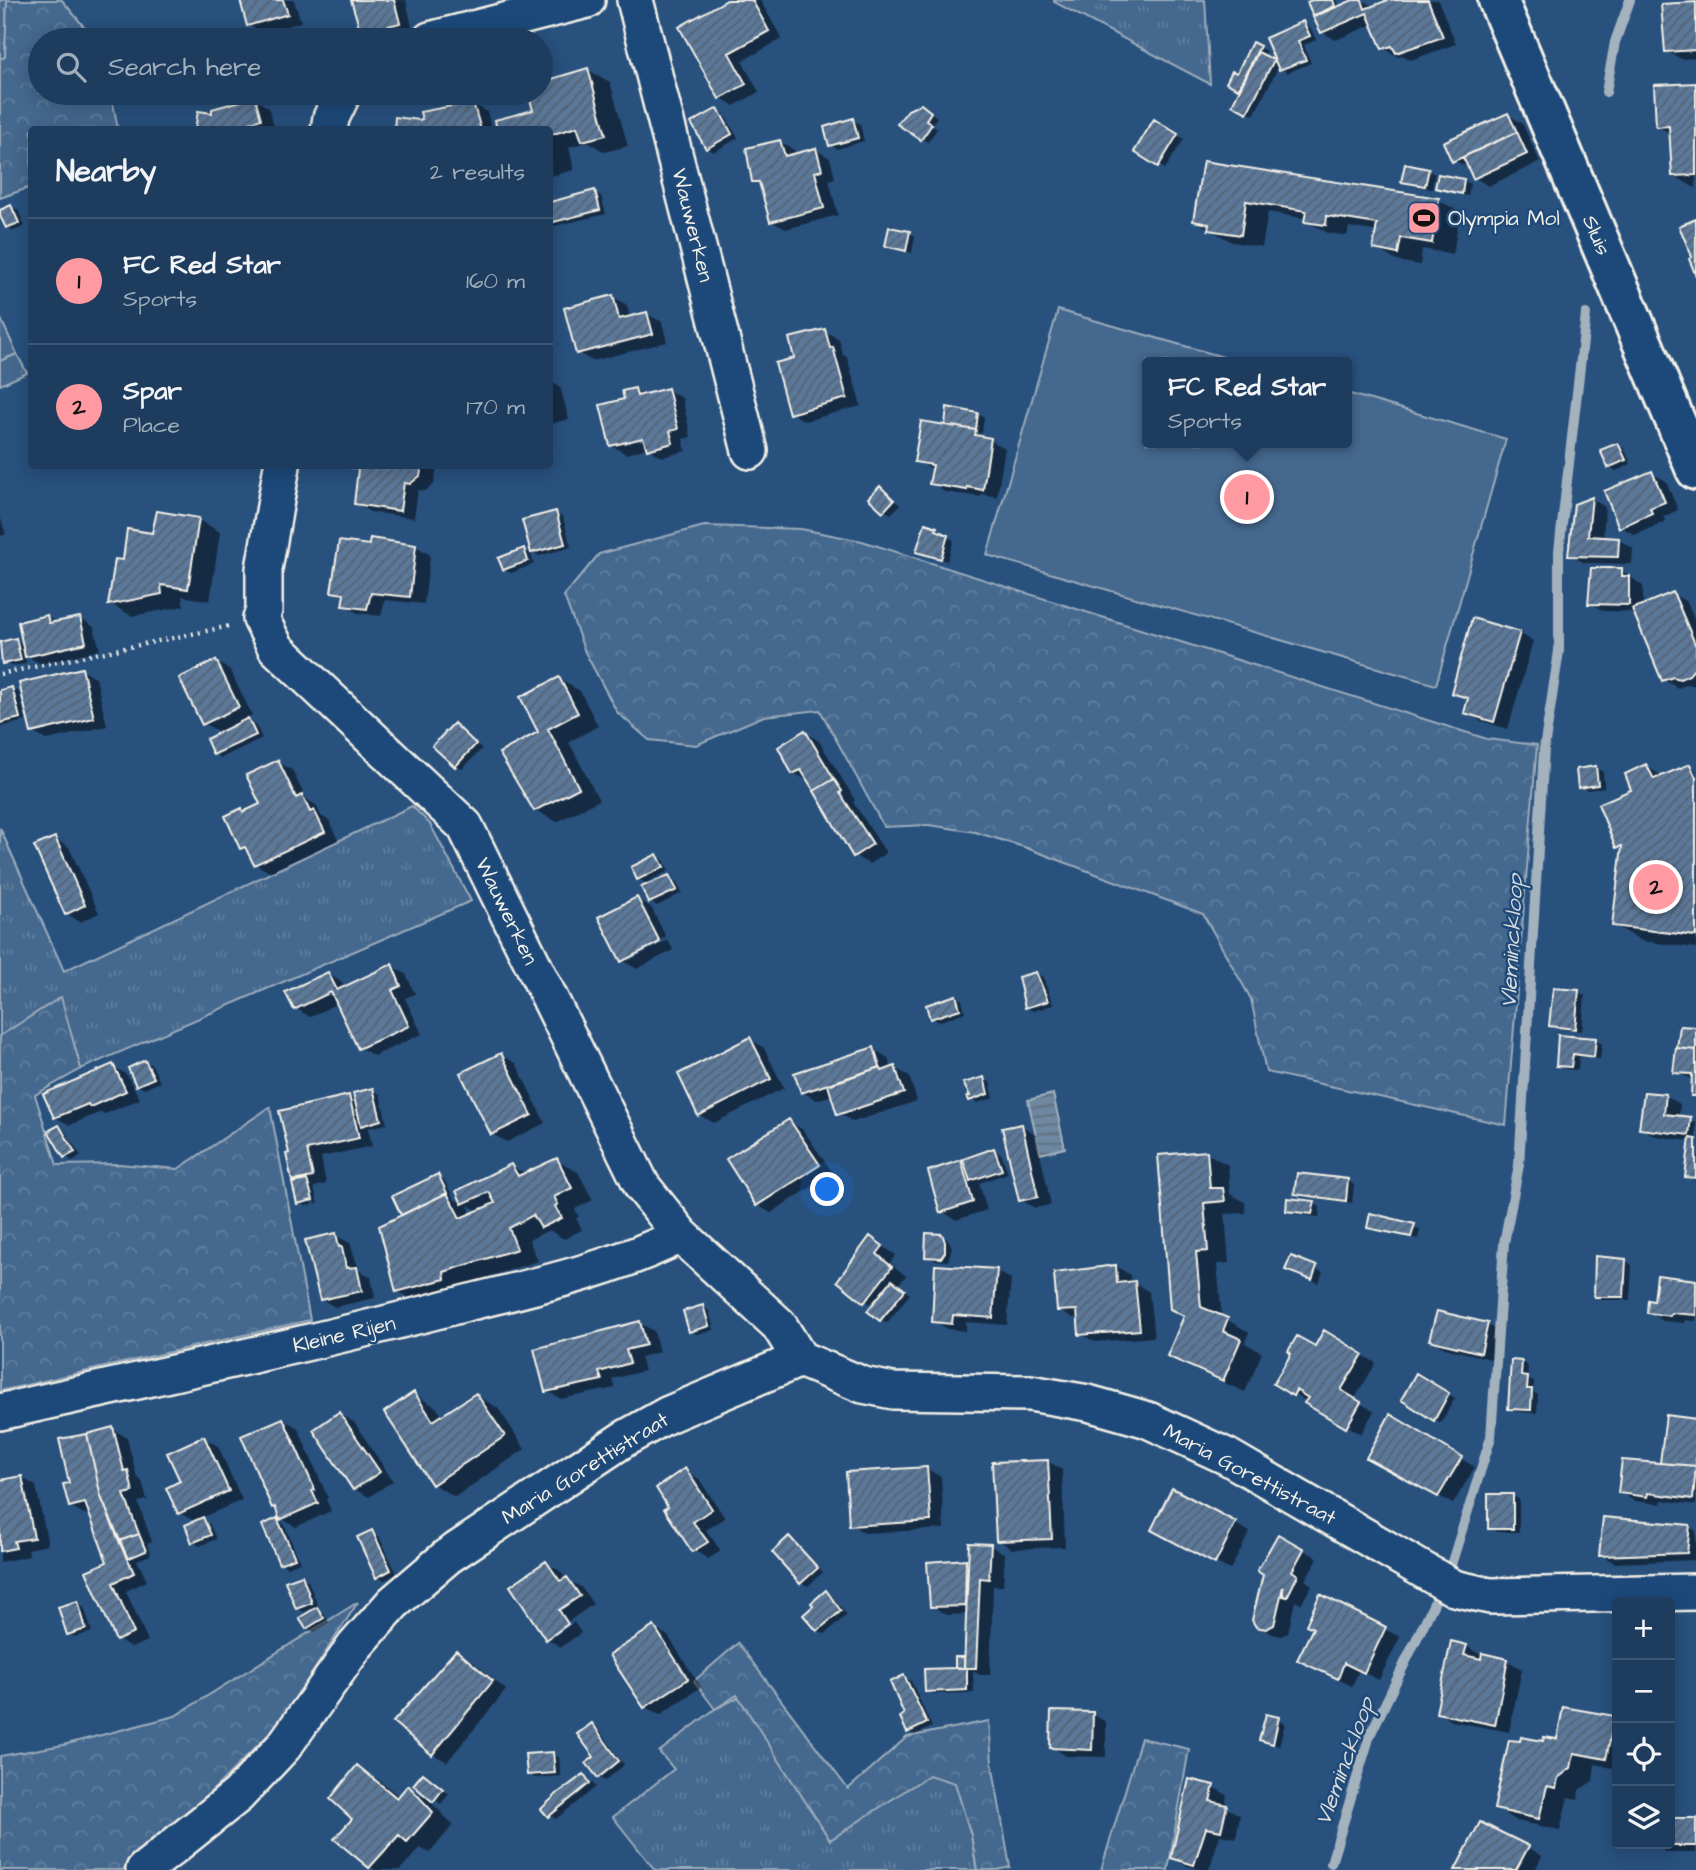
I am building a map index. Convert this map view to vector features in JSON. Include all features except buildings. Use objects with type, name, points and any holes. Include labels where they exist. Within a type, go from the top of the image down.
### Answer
[{"type":"street","points":[[477,28],[587,0]]},
{"type":"street","name":"Wauwerken","points":[[635,0],[750,450]]},
{"type":"street","name":"Sluis","points":[[1498,0],[1696,470]]},
{"type":"street","points":[[330,126],[338,105]]},
{"type":"street","points":[[261,619],[264,610],[264,569],[281,469]]},
{"type":"street","name":"Wauwerken","points":[[261,619],[276,648],[465,826],[642,1186],[681,1235],[779,1325],[800,1359]]},
{"type":"street","name":"Kleine Rijen","points":[[0,1412],[376,1327],[645,1253],[681,1235]]},
{"type":"street","name":"Maria Gorettistraat","points":[[144,1870],[238,1795],[284,1746],[355,1646],[393,1603],[448,1556],[624,1440],[667,1415],[800,1359],[863,1385],[893,1391],[1030,1392],[1088,1403],[1149,1420],[1228,1457],[1454,1588],[1490,1595],[1696,1591]]},
{"type":"path","points":[[0,674],[261,619]]},
{"type":"green space","points":[[0,0],[7,0],[5,58],[0,59]]},
{"type":"green space","points":[[7,0],[62,0],[85,28],[28,28],[28,105],[113,105],[117,126],[28,126],[28,188],[0,198],[0,59],[5,57]]},
{"type":"green space","points":[[1205,0],[1210,84],[1054,2]]},
{"type":"green space","points":[[1058,310],[1223,357],[1142,357],[1142,448],[1352,448],[1352,394],[1506,439],[1436,685],[987,555]]},
{"type":"green space","points":[[0,317],[17,354],[0,361]]},
{"type":"green space","points":[[17,354],[27,373],[0,385],[0,361]]},
{"type":"green space","points":[[704,526],[801,529],[862,541],[1487,739],[1537,745],[1506,1125],[1266,1072],[1251,999],[1203,914],[1024,847],[975,832],[929,825],[884,827],[820,710],[764,716],[696,745],[649,740],[617,712],[585,652],[564,596],[599,554]]},
{"type":"green space","points":[[412,806],[430,824],[471,901],[81,1069],[60,998],[0,1036],[0,828],[64,971]]},
{"type":"green space","points":[[61,997],[81,1069],[35,1095],[57,1165],[119,1164],[178,1169],[270,1107],[310,1320],[0,1391],[0,1036]]},
{"type":"green space","points":[[358,1602],[280,1723],[206,1797],[122,1870],[0,1870],[0,1756],[63,1745],[175,1716]]},
{"type":"green space","points":[[738,1643],[848,1789],[907,1737],[989,1721],[992,1763],[1010,1867],[977,1870],[971,1835],[955,1783],[929,1775],[830,1840],[737,1695],[715,1709],[694,1681]]},
{"type":"green space","points":[[739,1697],[830,1839],[929,1775],[955,1782],[971,1835],[977,1870],[655,1870],[613,1817],[674,1769],[659,1752],[715,1709]]},
{"type":"green space","points":[[1141,1738],[1189,1749],[1168,1870],[1101,1870]]},
{"type":"shaded area","points":[[1053,1094],[1065,1148],[1040,1154],[1028,1100]]},
{"type":"waterway","name":"Vleminckloop","points":[[1606,92],[1615,42],[1630,0]]},
{"type":"waterway","name":"Vleminckloop","points":[[1451,1565],[1491,1437],[1504,1243],[1519,1165],[1544,749],[1559,651],[1559,551],[1586,314]]},
{"type":"waterway","name":"Vleminckloop","points":[[1331,1863],[1370,1735],[1436,1599]]},
{"type":"place","name":"Olympia Mol","points":[[1424,218]]},
{"type":"place","name":"FC Red Star","points":[[1247,497]]},
{"type":"place","name":"Spar","points":[[1656,887]]}]
